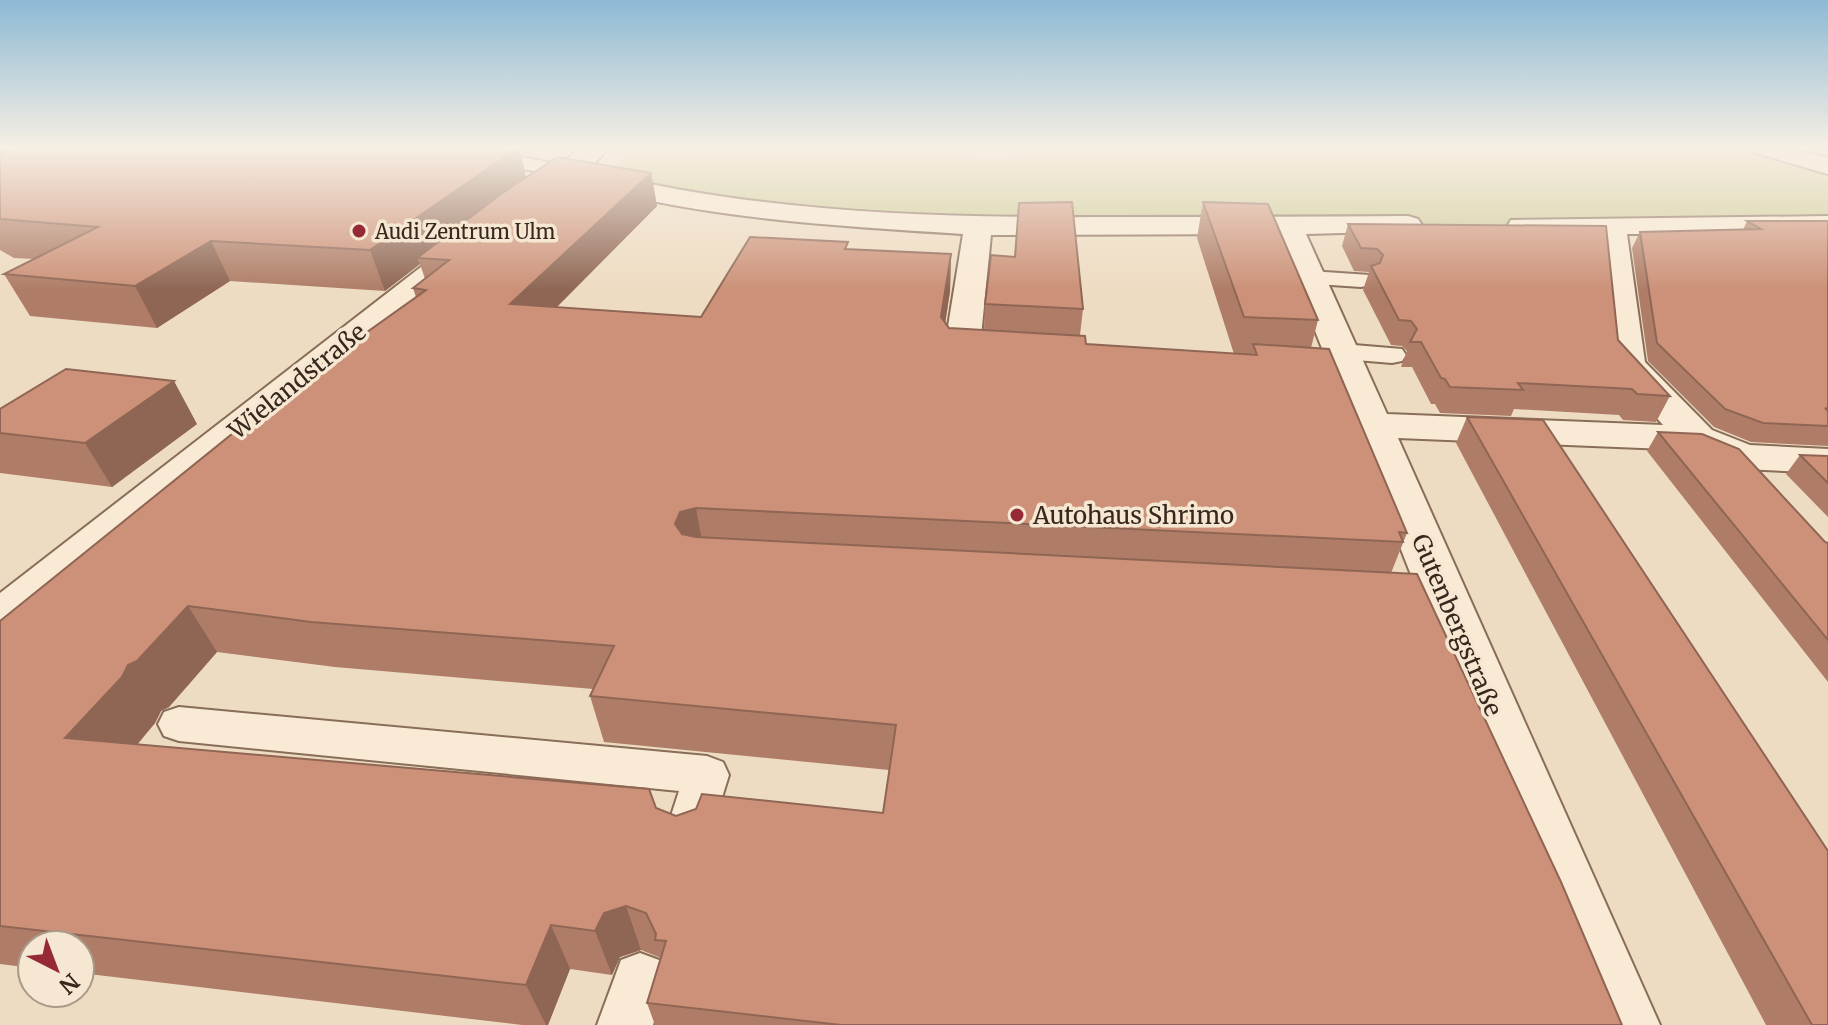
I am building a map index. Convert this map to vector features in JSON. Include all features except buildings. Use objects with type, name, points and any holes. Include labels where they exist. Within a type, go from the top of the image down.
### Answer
[{"type":"street","name":"Wielandstraße","points":[[0,619],[535,195]]},
{"type":"street","points":[[657,195],[786,214],[978,226],[1440,225]]},
{"type":"street","name":"Gutenbergstraße","points":[[1288,225],[1352,365],[1433,605],[1624,1025]]},
{"type":"street","points":[[1502,226],[1828,225]]},
{"type":"street","points":[[978,226],[961,357],[1025,360]]},
{"type":"street","points":[[1612,226],[1627,365],[1698,438]]},
{"type":"street","points":[[1372,425],[1698,438],[1743,457],[1828,461]]},
{"type":"street","points":[[1743,457],[1785,503]]},
{"type":"lane","points":[[1310,278],[1361,280]]},
{"type":"lane","points":[[179,724],[707,775],[688,837]]},
{"type":"green space","points":[[707,195],[1828,195],[1828,225],[978,226],[750,203]]},
{"type":"place","name":"Audi Zentrum Ulm","points":[[359,231]]},
{"type":"place","name":"Autohaus Shrimo","points":[[1017,515]]}]
